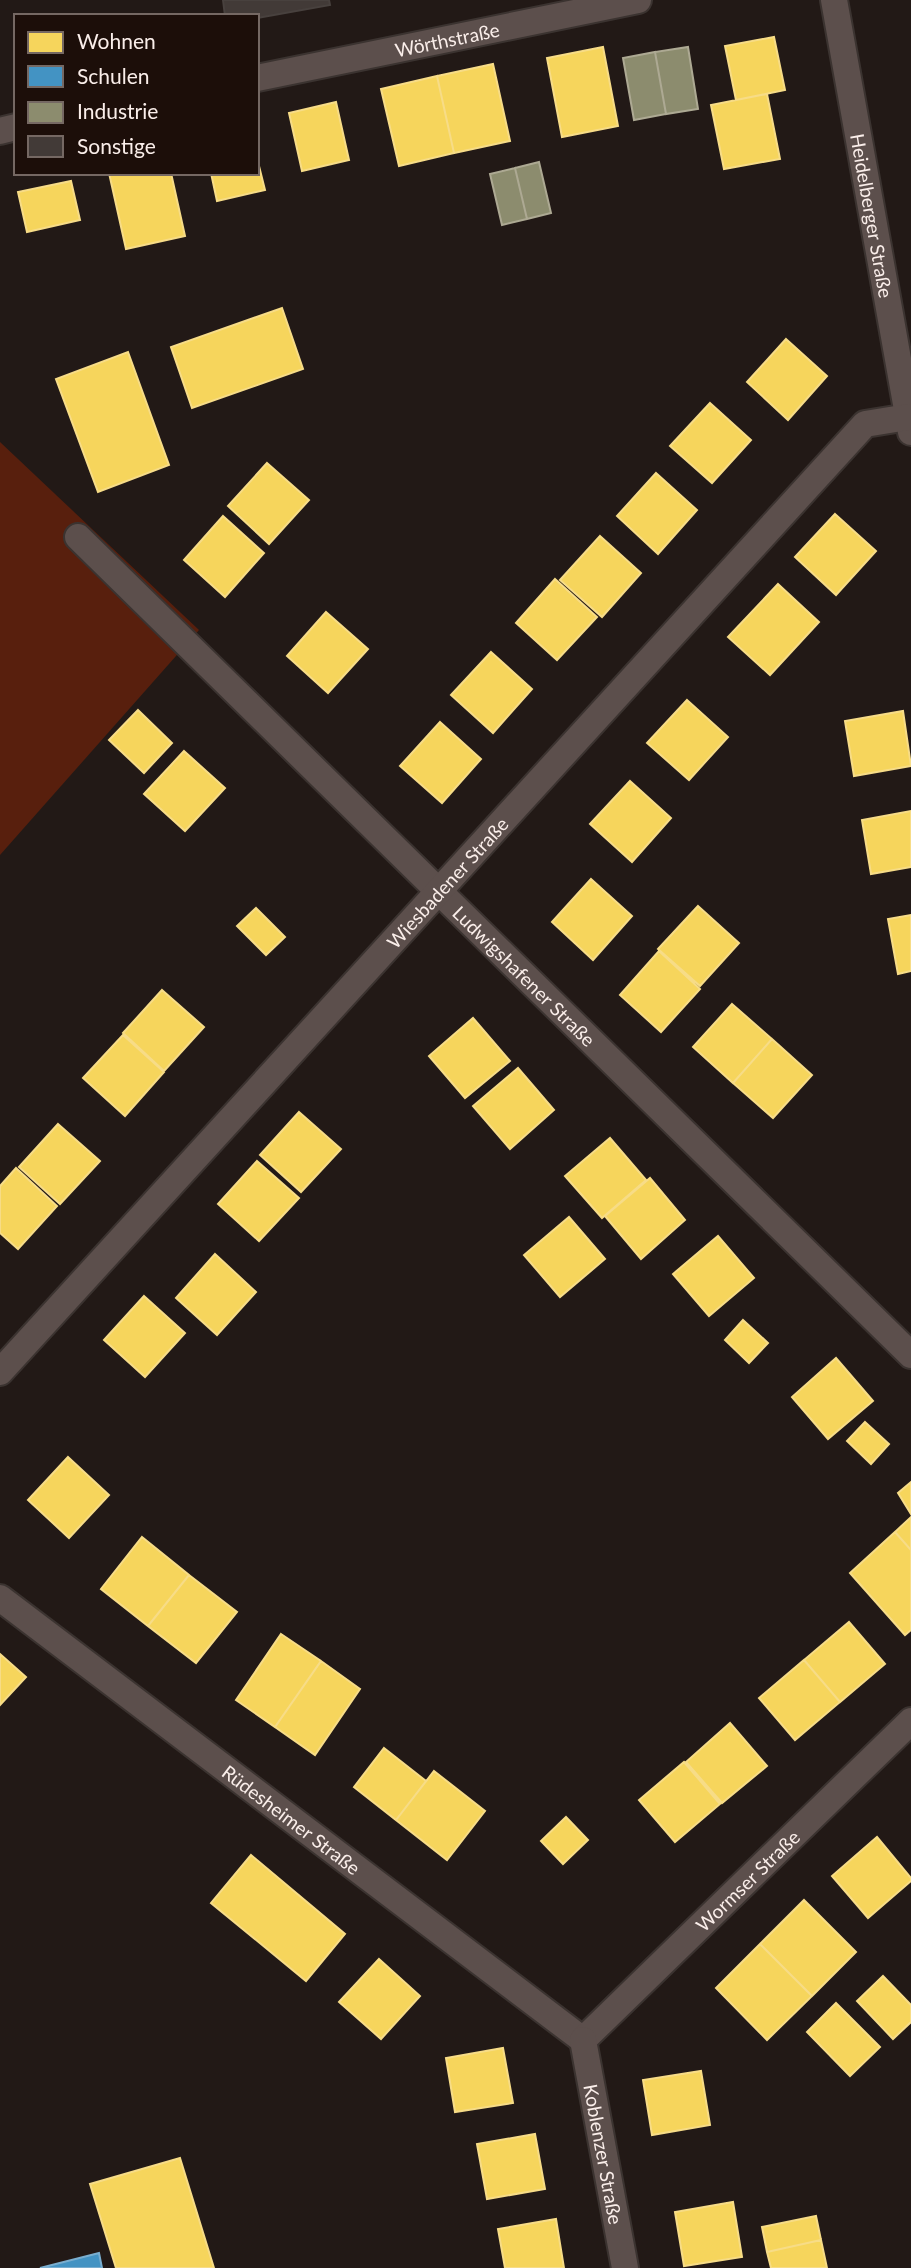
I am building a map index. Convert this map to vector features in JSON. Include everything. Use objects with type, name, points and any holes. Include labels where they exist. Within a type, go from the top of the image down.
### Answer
[{"type":"street","name":"Wörthstraße","points":[[259,78],[638,0]]},
{"type":"street","name":"Heidelberger Straße","points":[[834,0],[905,358],[910,424]]},
{"type":"street","name":"Wiesbadener Straße","points":[[0,1372],[865,424],[910,424]]},
{"type":"street","name":"Ludwigshafener Straße","points":[[78,537],[911,1355]]},
{"type":"street","name":"Rüdesheimer Straße","points":[[0,1598],[583,2040]]},
{"type":"street","name":"Wormser Straße","points":[[583,2040],[911,1721]]},
{"type":"street","name":"Koblenzer Straße","points":[[583,2040],[625,2268]]},
{"type":"shaded area","points":[[0,442],[199,630],[0,855]]},
{"type":"building: Wohnen","points":[[774,37],[785,90],[736,100],[725,46]]},
{"type":"building: Wohnen","points":[[603,47],[618,126],[562,137],[547,58]]},
{"type":"building: Wohnen","points":[[493,64],[510,141],[454,153],[437,76]]},
{"type":"building: Wohnen","points":[[437,76],[454,153],[399,166],[381,89]]},
{"type":"building: Wohnen","points":[[767,94],[780,159],[724,169],[711,105]]},
{"type":"building: Wohnen","points":[[336,102],[349,160],[302,171],[289,113]]},
{"type":"building: Wohnen","points":[[259,166],[265,190],[217,201],[211,175],[259,175]]},
{"type":"building: Wohnen","points":[[109,175],[171,175],[185,236],[126,249]]},
{"type":"building: Wohnen","points":[[71,181],[80,220],[27,232],[18,192]]},
{"type":"building: Wohnen","points":[[282,308],[303,369],[192,408],[171,347]]},
{"type":"building: Wohnen","points":[[786,339],[827,376],[788,420],[747,382]]},
{"type":"building: Wohnen","points":[[128,352],[169,465],[98,492],[56,379]]},
{"type":"building: Wohnen","points":[[710,403],[751,440],[712,483],[670,446]]},
{"type":"building: Wohnen","points":[[267,463],[309,500],[269,544],[228,506]]},
{"type":"building: Wohnen","points":[[656,473],[697,510],[658,554],[617,516]]},
{"type":"building: Wohnen","points":[[835,514],[876,551],[836,595],[795,557]]},
{"type":"building: Wohnen","points":[[223,516],[264,553],[225,597],[184,560]]},
{"type":"building: Wohnen","points":[[600,536],[641,573],[602,617],[560,580]]},
{"type":"building: Wohnen","points":[[555,579],[597,617],[557,660],[516,623]]},
{"type":"building: Wohnen","points":[[778,584],[819,622],[770,675],[728,637]]},
{"type":"building: Wohnen","points":[[326,612],[368,649],[328,693],[287,656]]},
{"type":"building: Wohnen","points":[[491,652],[532,689],[493,733],[451,695]]},
{"type":"building: Wohnen","points":[[687,700],[728,737],[689,780],[647,743]]},
{"type":"building: Wohnen","points":[[138,710],[172,743],[144,773],[109,740]]},
{"type":"building: Wohnen","points":[[903,711],[911,766],[854,776],[845,721]]},
{"type":"building: Wohnen","points":[[440,722],[481,759],[442,803],[400,766]]},
{"type":"building: Wohnen","points":[[184,751],[225,788],[185,831],[144,794]]},
{"type":"building: Wohnen","points":[[630,781],[671,818],[632,862],[590,824]]},
{"type":"building: Wohnen","points":[[911,811],[911,867],[871,874],[862,820]]},
{"type":"building: Wohnen","points":[[591,879],[632,916],[593,960],[552,922]]},
{"type":"building: Wohnen","points":[[698,906],[739,943],[700,986],[658,949]]},
{"type":"building: Wohnen","points":[[256,908],[285,937],[266,955],[237,926]]},
{"type":"building: Wohnen","points":[[911,915],[911,971],[898,974],[888,919]]},
{"type":"building: Wohnen","points":[[659,951],[700,989],[661,1032],[620,995]]},
{"type":"building: Wohnen","points":[[162,990],[204,1027],[164,1071],[123,1033]]},
{"type":"building: Wohnen","points":[[732,1004],[772,1039],[733,1083],[693,1047]]},
{"type":"building: Wohnen","points":[[473,1018],[510,1061],[465,1098],[429,1056]]},
{"type":"building: Wohnen","points":[[123,1035],[164,1072],[125,1116],[83,1078]]},
{"type":"building: Wohnen","points":[[772,1039],[812,1075],[773,1118],[733,1083]]},
{"type":"building: Wohnen","points":[[518,1068],[554,1110],[510,1149],[473,1106]]},
{"type":"building: Wohnen","points":[[299,1112],[341,1149],[301,1192],[260,1155]]},
{"type":"building: Wohnen","points":[[58,1124],[100,1161],[60,1204],[19,1167]]},
{"type":"building: Wohnen","points":[[610,1138],[646,1180],[602,1218],[565,1176]]},
{"type":"building: Wohnen","points":[[257,1161],[299,1198],[259,1241],[218,1204]]},
{"type":"building: Wohnen","points":[[16,1168],[57,1206],[18,1249],[0,1233],[0,1186]]},
{"type":"building: Wohnen","points":[[650,1178],[685,1220],[641,1259],[605,1216]]},
{"type":"building: Wohnen","points":[[569,1217],[605,1259],[560,1297],[524,1255]]},
{"type":"building: Wohnen","points":[[718,1236],[754,1278],[709,1316],[673,1274]]},
{"type":"building: Wohnen","points":[[215,1254],[256,1292],[217,1335],[176,1298]]},
{"type":"building: Wohnen","points":[[144,1296],[185,1333],[145,1377],[104,1340]]},
{"type":"building: Wohnen","points":[[743,1320],[768,1343],[749,1363],[725,1340]]},
{"type":"building: Wohnen","points":[[836,1358],[873,1401],[828,1439],[792,1397]]},
{"type":"building: Wohnen","points":[[865,1422],[889,1444],[871,1464],[847,1441]]},
{"type":"building: Wohnen","points":[[68,1457],[109,1495],[69,1538],[28,1500]]},
{"type":"building: Wohnen","points":[[911,1482],[911,1514],[898,1493]]},
{"type":"building: Wohnen","points":[[911,1517],[911,1550],[895,1532]]},
{"type":"building: Wohnen","points":[[895,1532],[911,1550],[911,1630],[905,1635],[850,1573]]},
{"type":"building: Wohnen","points":[[142,1537],[189,1575],[148,1626],[101,1589]]},
{"type":"building: Wohnen","points":[[189,1575],[237,1612],[196,1663],[148,1626]]},
{"type":"building: Wohnen","points":[[849,1622],[885,1664],[840,1702],[804,1660]]},
{"type":"building: Wohnen","points":[[281,1634],[321,1661],[275,1727],[236,1700]]},
{"type":"building: Wohnen","points":[[0,1654],[26,1677],[0,1705]]},
{"type":"building: Wohnen","points":[[804,1660],[840,1702],[795,1740],[759,1698]]},
{"type":"building: Wohnen","points":[[321,1661],[360,1689],[315,1755],[275,1727]]},
{"type":"building: Wohnen","points":[[730,1723],[767,1766],[722,1803],[686,1762]]},
{"type":"building: Wohnen","points":[[384,1748],[426,1781],[396,1820],[354,1787]]},
{"type":"building: Wohnen","points":[[684,1762],[720,1804],[675,1842],[639,1800]]},
{"type":"building: Wohnen","points":[[434,1771],[485,1811],[447,1860],[396,1820]]},
{"type":"building: Wohnen","points":[[566,1817],[588,1840],[563,1864],[541,1841]]},
{"type":"building: Wohnen","points":[[877,1837],[911,1881],[868,1918],[832,1876]]},
{"type":"building: Wohnen","points":[[251,1855],[345,1934],[306,1981],[211,1903]]},
{"type":"building: Wohnen","points":[[804,1900],[856,1952],[812,1996],[760,1944]]},
{"type":"building: Wohnen","points":[[760,1944],[812,1996],[767,2040],[716,1988]]},
{"type":"building: Wohnen","points":[[379,1959],[420,1996],[381,2039],[339,2002]]},
{"type":"building: Wohnen","points":[[883,1976],[911,2005],[911,2022],[893,2039],[857,2001]]},
{"type":"building: Wohnen","points":[[836,2003],[880,2047],[850,2076],[807,2032]]},
{"type":"building: Wohnen","points":[[503,2048],[513,2103],[455,2112],[446,2058]]},
{"type":"building: Wohnen","points":[[701,2071],[710,2125],[652,2135],[643,2080]]},
{"type":"building: Wohnen","points":[[535,2134],[545,2189],[487,2199],[477,2144]]},
{"type":"building: Wohnen","points":[[180,2158],[214,2268],[116,2268],[90,2184]]},
{"type":"building: Wohnen","points":[[733,2202],[742,2257],[684,2266],[675,2212]]},
{"type":"building: Wohnen","points":[[816,2216],[821,2240],[767,2252],[762,2227]]},
{"type":"building: Wohnen","points":[[556,2219],[564,2268],[505,2268],[498,2229]]},
{"type":"building: Wohnen","points":[[821,2240],[827,2268],[771,2268],[767,2252]]},
{"type":"building: Schulen","points":[[99,2253],[102,2268],[40,2268]]},
{"type":"building: Industrie","points":[[688,47],[698,109],[666,114],[655,52]]},
{"type":"building: Industrie","points":[[655,52],[666,114],[634,120],[623,58]]},
{"type":"building: Industrie","points":[[539,162],[551,213],[527,219],[515,168]]},
{"type":"building: Industrie","points":[[515,168],[527,219],[502,225],[490,174]]},
{"type":"building: Sonstige","points":[[223,0],[329,0],[330,5],[259,18],[259,14],[225,14]]}]
